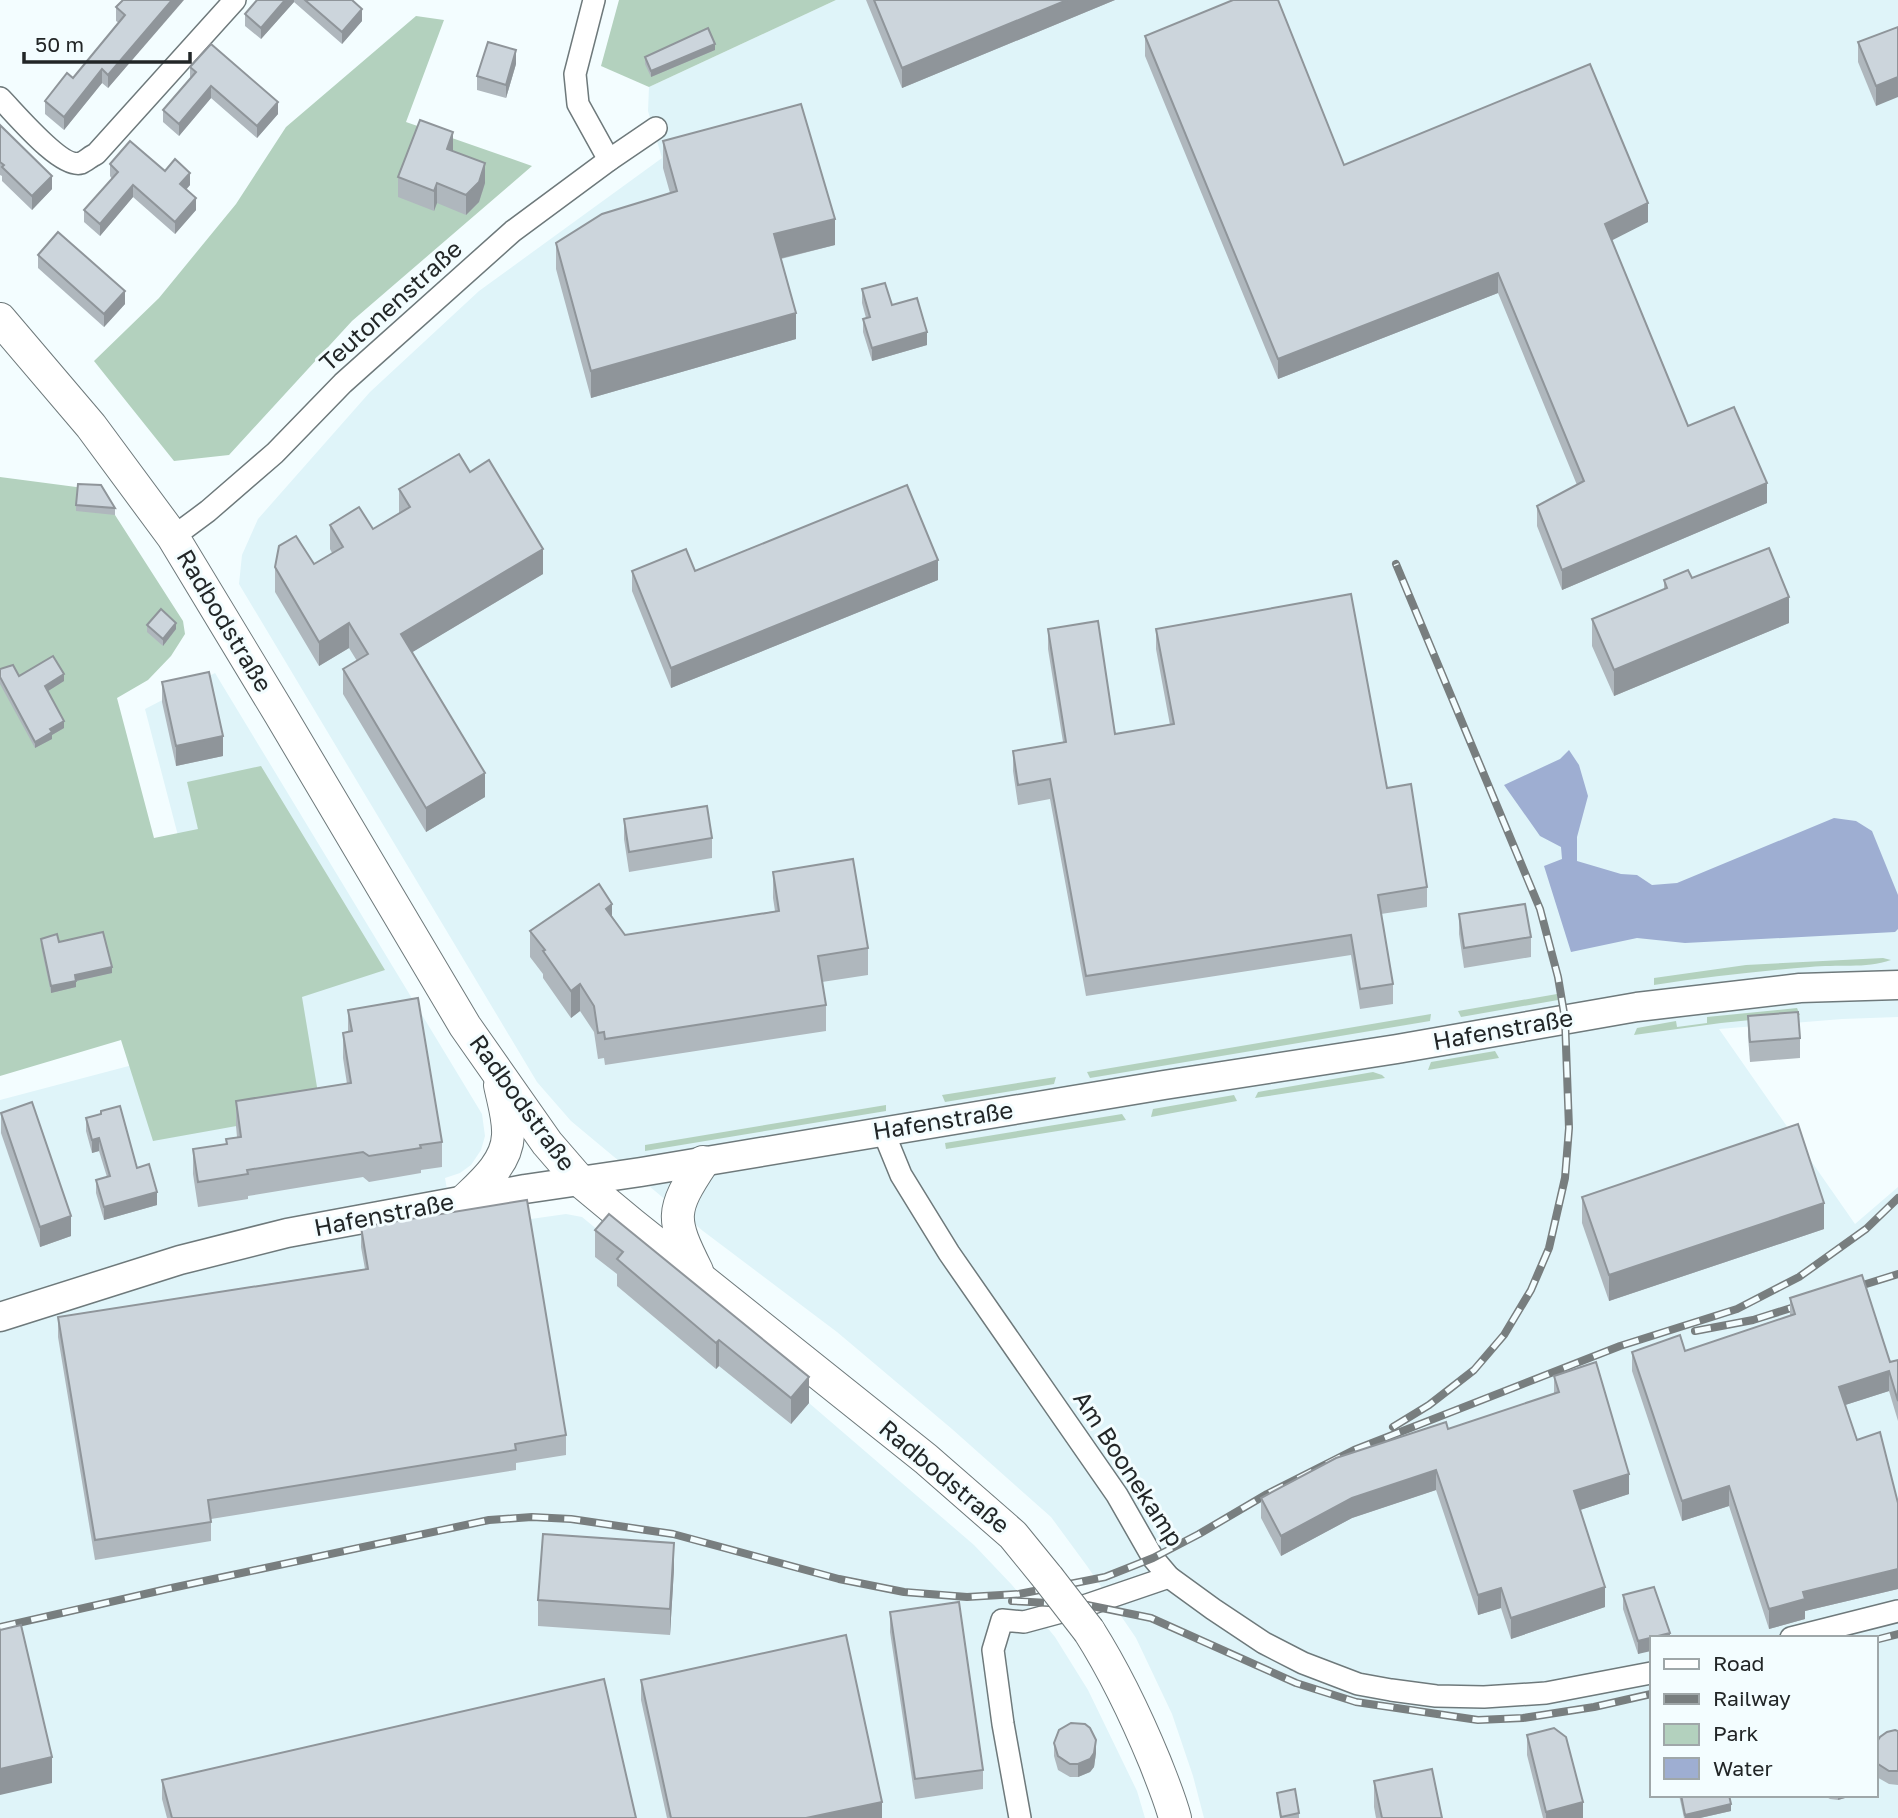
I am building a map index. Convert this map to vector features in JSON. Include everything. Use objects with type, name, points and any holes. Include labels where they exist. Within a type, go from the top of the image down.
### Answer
[{"type":"main road","name":"Radbodstraße","points":[[0,319],[91,426],[173,537],[465,1026],[547,1143],[579,1180],[926,1458],[1013,1535],[1102,1652],[1140,1725],[1171,1805]]},
{"type":"main road","points":[[466,1199],[490,1176],[508,1142],[509,1132],[499,1076]]},
{"type":"main road","points":[[700,1279],[682,1241],[677,1215],[682,1195],[703,1162]]},
{"type":"street","points":[[0,98],[53,152],[68,162],[80,163],[96,154],[235,0]]},
{"type":"street","points":[[594,0],[575,74],[578,104],[609,160]]},
{"type":"street","name":"Teutonenstraße","points":[[173,537],[208,511],[275,453],[343,383],[513,231],[656,128]]},
{"type":"street","name":"Hafenstraße","points":[[0,1317],[194,1256],[287,1233],[466,1199],[1408,1047],[1637,1007],[1800,988],[1898,985]]},
{"type":"street","name":"Am Boonekamp","points":[[883,1131],[901,1175],[949,1253],[1117,1495],[1153,1558],[1169,1577],[1264,1643],[1323,1672],[1358,1684],[1436,1696],[1484,1697],[1546,1693],[1650,1673]]},
{"type":"street","points":[[1020,1818],[993,1650],[1002,1620],[1024,1622],[1087,1605],[1169,1577]]},
{"type":"street","points":[[1799,1636],[1898,1611]]},
{"type":"shaded area","points":[[836,0],[1898,0],[1898,1017],[1719,1029],[1855,1224],[1898,1187],[1898,1818],[1204,1818],[1172,1714],[1136,1638],[1051,1517],[837,1332],[703,1231],[571,1121],[537,1082],[239,584],[242,555],[258,519],[370,392],[479,291],[662,158],[648,111],[649,87]]},
{"type":"shaded area","points":[[215,673],[482,1114],[485,1136],[481,1150],[471,1165],[460,1173],[445,1178],[454,1230],[566,1214],[582,1217],[809,1403],[974,1545],[1055,1637],[1088,1690],[1137,1791],[1145,1818],[0,1818],[0,1100],[231,1039],[145,709]]},
{"type":"green space","points":[[619,0],[836,0],[649,87],[601,66]]},
{"type":"green space","points":[[416,16],[444,20],[406,122],[532,166],[352,321],[229,455],[174,461],[94,361],[159,298],[236,204],[286,127]]},
{"type":"green space","points":[[0,477],[99,490],[183,621],[185,634],[171,656],[148,680],[117,698],[154,838],[198,829],[187,782],[261,766],[385,970],[302,997],[321,1111],[153,1141],[121,1040],[0,1076]]},
{"type":"green space","points":[[1883,958],[1891,960],[1851,966],[1771,970],[1654,985],[1654,978],[1746,965]]},
{"type":"green space","points":[[1557,994],[1558,1000],[1461,1017],[1458,1011]]},
{"type":"green space","points":[[1797,1008],[1800,1015],[1634,1035],[1637,1028],[1676,1021],[1677,1027],[1707,1023],[1707,1017]]},
{"type":"green space","points":[[1431,1014],[1430,1021],[1090,1078],[1087,1072]]},
{"type":"green space","points":[[1495,1051],[1499,1058],[1428,1070],[1431,1062]]},
{"type":"green space","points":[[1373,1072],[1385,1078],[1255,1098],[1258,1092]]},
{"type":"green space","points":[[1056,1077],[1054,1084],[945,1102],[942,1095]]},
{"type":"green space","points":[[1234,1095],[1237,1101],[1151,1117],[1153,1109]]},
{"type":"green space","points":[[886,1105],[886,1111],[645,1151],[645,1145]]},
{"type":"green space","points":[[1122,1114],[1126,1120],[946,1149],[945,1143]]},
{"type":"water","points":[[1569,750],[1579,765],[1588,796],[1577,837],[1577,861],[1621,874],[1637,875],[1652,885],[1677,883],[1834,818],[1856,821],[1872,831],[1898,895],[1898,929],[1895,932],[1685,943],[1637,938],[1571,952],[1544,866],[1562,859],[1561,847],[1540,836],[1504,785],[1560,759]]},
{"type":"building","points":[[123,0],[172,0],[108,75],[102,69],[64,117],[45,101],[67,73],[73,78],[125,15],[116,7]]},
{"type":"building","points":[[257,0],[285,0],[261,28],[245,14]]},
{"type":"building","points":[[305,0],[352,0],[362,9],[342,32]]},
{"type":"building","points":[[874,0],[1067,0],[902,68]]},
{"type":"building","points":[[1233,0],[1278,0],[1344,165],[1590,64],[1648,203],[1605,224],[1688,426],[1734,407],[1767,483],[1562,570],[1537,506],[1584,481],[1498,273],[1278,359],[1145,36]]},
{"type":"building","points":[[1898,27],[1898,77],[1876,86],[1858,42]]},
{"type":"building","points":[[708,28],[715,44],[651,71],[645,57]]},
{"type":"building","points":[[488,42],[516,50],[506,85],[477,76]]},
{"type":"building","points":[[211,44],[278,102],[257,126],[211,86],[179,124],[163,110],[196,72],[190,67]]},
{"type":"building","points":[[801,104],[835,219],[774,234],[796,313],[591,371],[556,243],[602,214],[677,191],[663,141]]},
{"type":"building","points":[[420,120],[453,132],[447,149],[485,163],[479,182],[466,195],[437,183],[434,191],[398,177]]},
{"type":"building","points":[[0,125],[52,176],[32,196],[2,167]]},
{"type":"building","points":[[130,141],[165,171],[175,159],[190,173],[180,184],[196,198],[175,222],[133,185],[100,224],[84,210],[118,172],[110,164]]},
{"type":"building","points":[[58,232],[125,291],[104,314],[38,255]]},
{"type":"building","points":[[885,283],[892,305],[917,298],[927,332],[872,348],[863,319],[870,317],[862,289]]},
{"type":"building","points":[[459,454],[470,472],[489,460],[543,549],[401,634],[485,773],[426,808],[343,669],[368,654],[349,623],[319,642],[275,567],[279,546],[296,536],[314,564],[343,547],[330,525],[359,507],[373,529],[410,507],[399,489]]},
{"type":"building","points":[[78,484],[101,485],[115,508],[76,505]]},
{"type":"building","points":[[907,485],[938,560],[671,668],[632,571],[686,549],[695,571]]},
{"type":"building","points":[[1769,548],[1789,597],[1614,670],[1592,619],[1667,588],[1664,580],[1688,570],[1692,578]]},
{"type":"building","points":[[1351,594],[1387,788],[1411,784],[1427,887],[1378,895],[1393,984],[1360,989],[1351,935],[1086,976],[1050,779],[1018,785],[1013,751],[1066,742],[1048,629],[1098,621],[1115,734],[1174,724],[1156,629]]},
{"type":"building","points":[[161,609],[176,623],[163,639],[147,625]]},
{"type":"building","points":[[53,656],[64,674],[45,686],[64,721],[35,742],[0,677],[0,669],[13,665],[19,676]]},
{"type":"building","points":[[209,672],[223,736],[176,746],[162,682]]},
{"type":"building","points":[[707,806],[712,838],[629,852],[624,819]]},
{"type":"building","points":[[853,859],[868,948],[818,956],[826,1005],[605,1039],[604,1032],[598,1033],[594,1006],[580,984],[571,991],[530,931],[599,884],[612,904],[606,909],[625,935],[779,911],[773,872]]},
{"type":"building","points":[[1525,904],[1531,937],[1464,948],[1459,914]]},
{"type":"building","points":[[103,932],[112,967],[75,975],[76,981],[51,986],[41,939],[57,934],[59,942]]},
{"type":"building","points":[[418,998],[442,1142],[369,1156],[363,1152],[247,1170],[248,1174],[198,1182],[193,1149],[227,1144],[226,1139],[241,1137],[236,1101],[351,1083],[343,1033],[352,1031],[348,1010]]},
{"type":"building","points":[[1798,1012],[1800,1038],[1750,1042],[1748,1016]]},
{"type":"building","points":[[32,1102],[71,1216],[40,1227],[1,1113]]},
{"type":"building","points":[[120,1106],[137,1168],[149,1164],[157,1192],[104,1207],[96,1180],[110,1176],[99,1138],[92,1140],[86,1118]]},
{"type":"building","points":[[1798,1124],[1824,1203],[1609,1275],[1582,1197]]},
{"type":"building","points":[[527,1200],[566,1435],[515,1444],[516,1450],[208,1500],[211,1522],[95,1540],[58,1317],[368,1269],[361,1227]]},
{"type":"building","points":[[609,1214],[809,1377],[791,1398],[719,1340],[716,1343],[617,1259],[623,1252],[595,1230]]},
{"type":"building","points":[[1862,1275],[1890,1362],[1898,1360],[1898,1401],[1889,1371],[1839,1387],[1857,1440],[1880,1432],[1898,1503],[1898,1569],[1803,1592],[1805,1599],[1769,1609],[1729,1486],[1682,1501],[1632,1352],[1680,1335],[1685,1351],[1795,1314],[1790,1298]]},
{"type":"building","points":[[1596,1362],[1629,1474],[1574,1491],[1605,1587],[1511,1618],[1501,1588],[1478,1595],[1436,1470],[1352,1498],[1281,1536],[1261,1498],[1336,1458],[1446,1422],[1448,1429],[1559,1392],[1554,1376]]},
{"type":"building","points":[[543,1534],[674,1543],[670,1609],[538,1600]]},
{"type":"building","points":[[1654,1587],[1670,1633],[1638,1641],[1623,1595]]},
{"type":"building","points":[[959,1602],[983,1770],[915,1779],[890,1612]]},
{"type":"building","points":[[21,1625],[52,1757],[0,1769],[0,1630]]},
{"type":"building","points":[[846,1635],[882,1802],[806,1818],[671,1818],[641,1680]]},
{"type":"building","points":[[604,1679],[636,1818],[172,1818],[162,1780]]},
{"type":"building","points":[[1071,1723],[1085,1724],[1096,1740],[1090,1759],[1078,1764],[1070,1764],[1058,1756],[1054,1743],[1059,1730]]},
{"type":"building","points":[[1554,1728],[1566,1737],[1583,1802],[1546,1812],[1527,1735]]},
{"type":"building","points":[[1898,1731],[1898,1771],[1889,1771],[1877,1763],[1877,1742],[1887,1732]]},
{"type":"building","points":[[1432,1769],[1442,1818],[1382,1818],[1374,1781]]},
{"type":"building","points":[[1295,1789],[1299,1813],[1281,1817],[1277,1793]]},
{"type":"building","points":[[1681,1797],[1729,1797],[1731,1804],[1685,1815]]},
{"type":"railway","points":[[1393,1427],[1429,1405],[1474,1370],[1504,1335],[1531,1290],[1549,1248],[1565,1178],[1569,1128],[1565,1019],[1558,977],[1540,909],[1396,564]]},
{"type":"railway","points":[[0,1627],[489,1520],[532,1517],[571,1519],[673,1534],[839,1579],[904,1592],[967,1597],[1019,1594],[1105,1577],[1153,1558],[1267,1494],[1354,1450],[1620,1346],[1737,1309],[1799,1277],[1866,1229],[1898,1198]]},
{"type":"railway","points":[[1847,1290],[1898,1274]]},
{"type":"railway","points":[[1695,1331],[1753,1320],[1807,1303]]},
{"type":"railway","points":[[1012,1601],[1087,1605],[1151,1618],[1296,1683],[1356,1702],[1478,1720],[1523,1718],[1594,1707],[1650,1694]]},
{"type":"railway","points":[[1877,1639],[1898,1634]]}]
